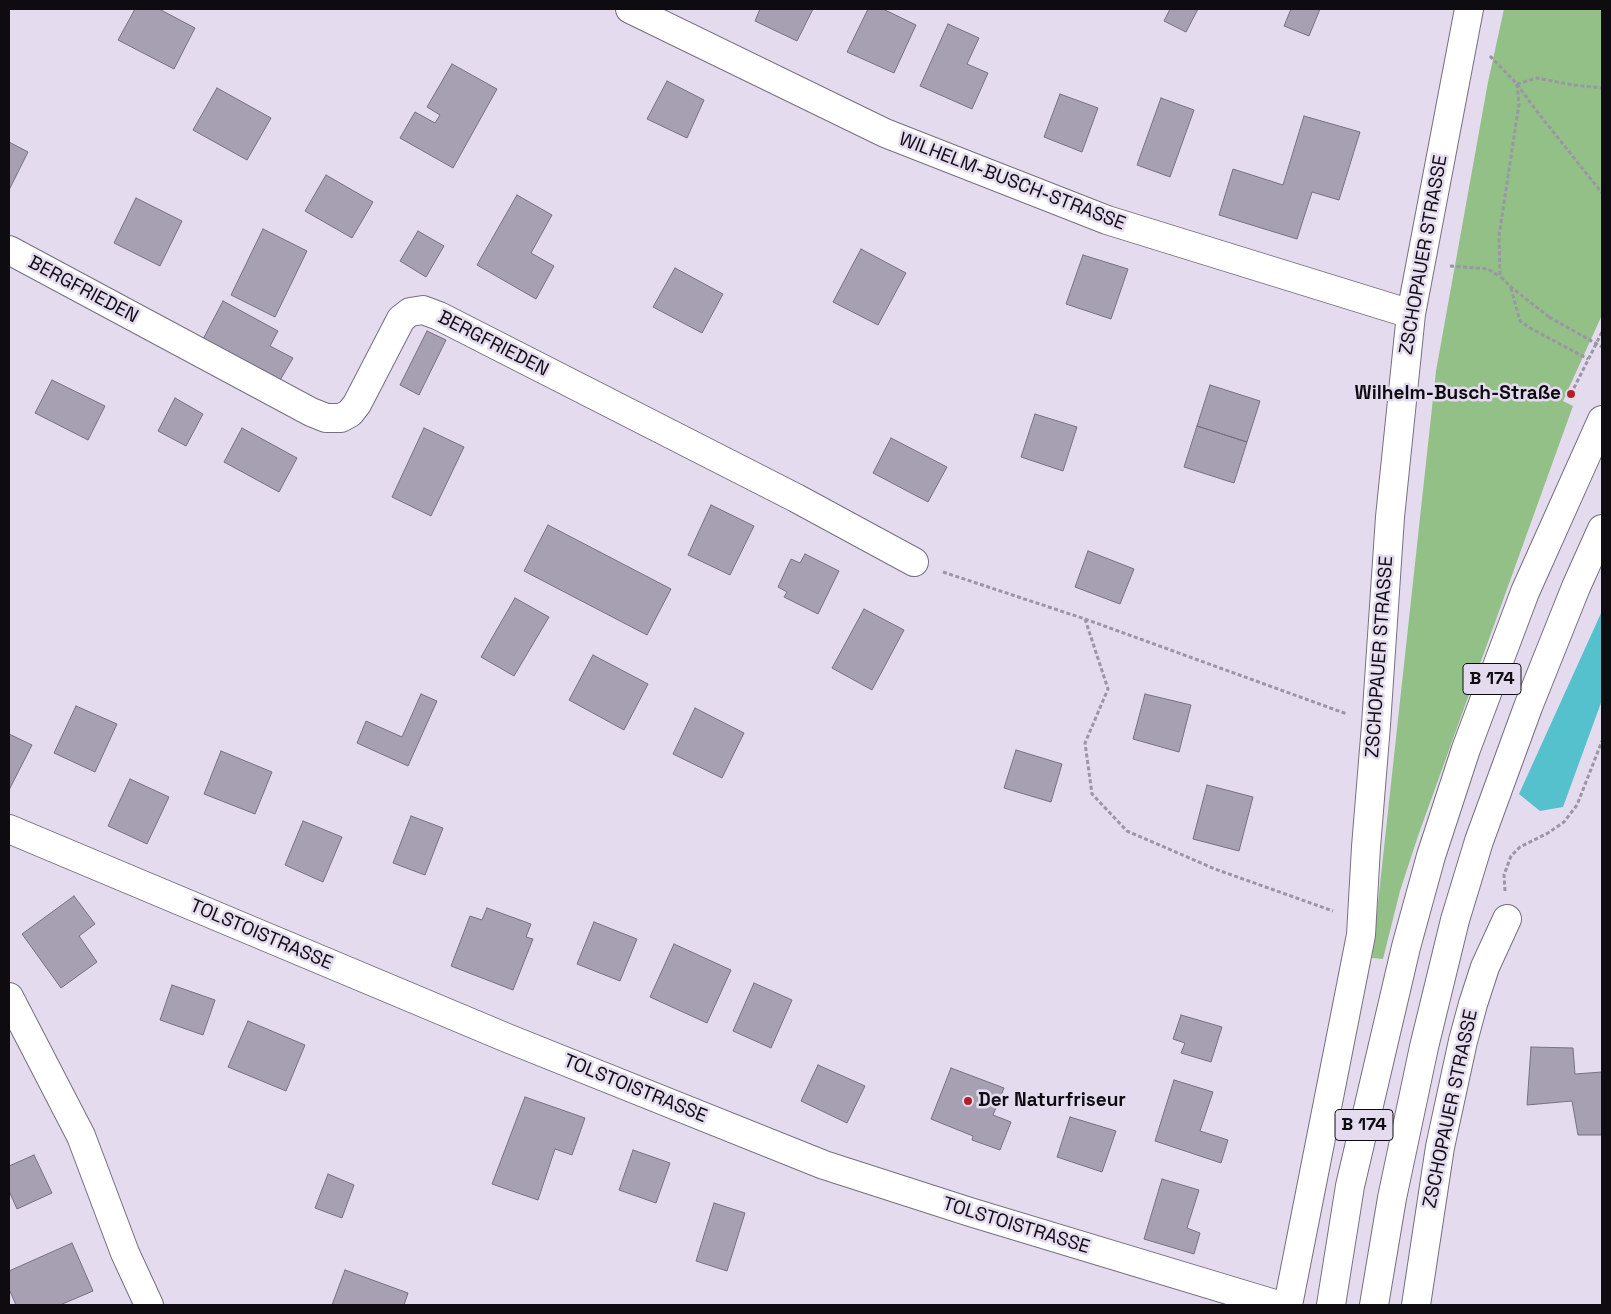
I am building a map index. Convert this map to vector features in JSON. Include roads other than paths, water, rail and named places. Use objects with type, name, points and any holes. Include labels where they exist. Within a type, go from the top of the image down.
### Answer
[{"type":"main road","name":"WILHELM-BUSCH-STRASSE","points":[[630,9],[885,133],[1107,220],[1411,314]]},
{"type":"main road","name":"ZSCHOPAUER STRASSE","points":[[1288,1305],[1361,935],[1390,517],[1411,314],[1469,9]]},
{"type":"main road","name":"BERGFRIEDEN","points":[[9,250],[311,412],[326,418],[341,418],[350,413],[357,404],[401,319],[410,312],[423,310],[439,316],[796,498],[914,562]]},
{"type":"main road","name":"B 174","points":[[1330,1305],[1350,1186],[1404,956],[1431,856],[1466,749],[1525,592],[1602,420]]},
{"type":"main road","name":"B 174","points":[[1374,1305],[1392,1198],[1424,1047],[1455,920],[1479,841],[1528,707],[1576,587],[1602,529]]},
{"type":"main road","name":"TOLSTOISTRASSE","points":[[9,830],[507,1038],[824,1165],[980,1215],[1278,1305]]},
{"type":"main road","name":"ZSCHOPAUER STRASSE","points":[[1416,1305],[1440,1147],[1463,1041],[1472,1004],[1485,967],[1508,919]]},
{"type":"main road","points":[[11,1004],[81,1136],[125,1252],[149,1305]]},
{"type":"water","points":[[1602,611],[1602,700],[1563,807],[1540,811],[1519,794]]},
{"type":"place","name":"Wilhelm-Busch-Straße","points":[[1571,394]]},
{"type":"place","name":"Der Naturfriseur","points":[[968,1101]]}]
